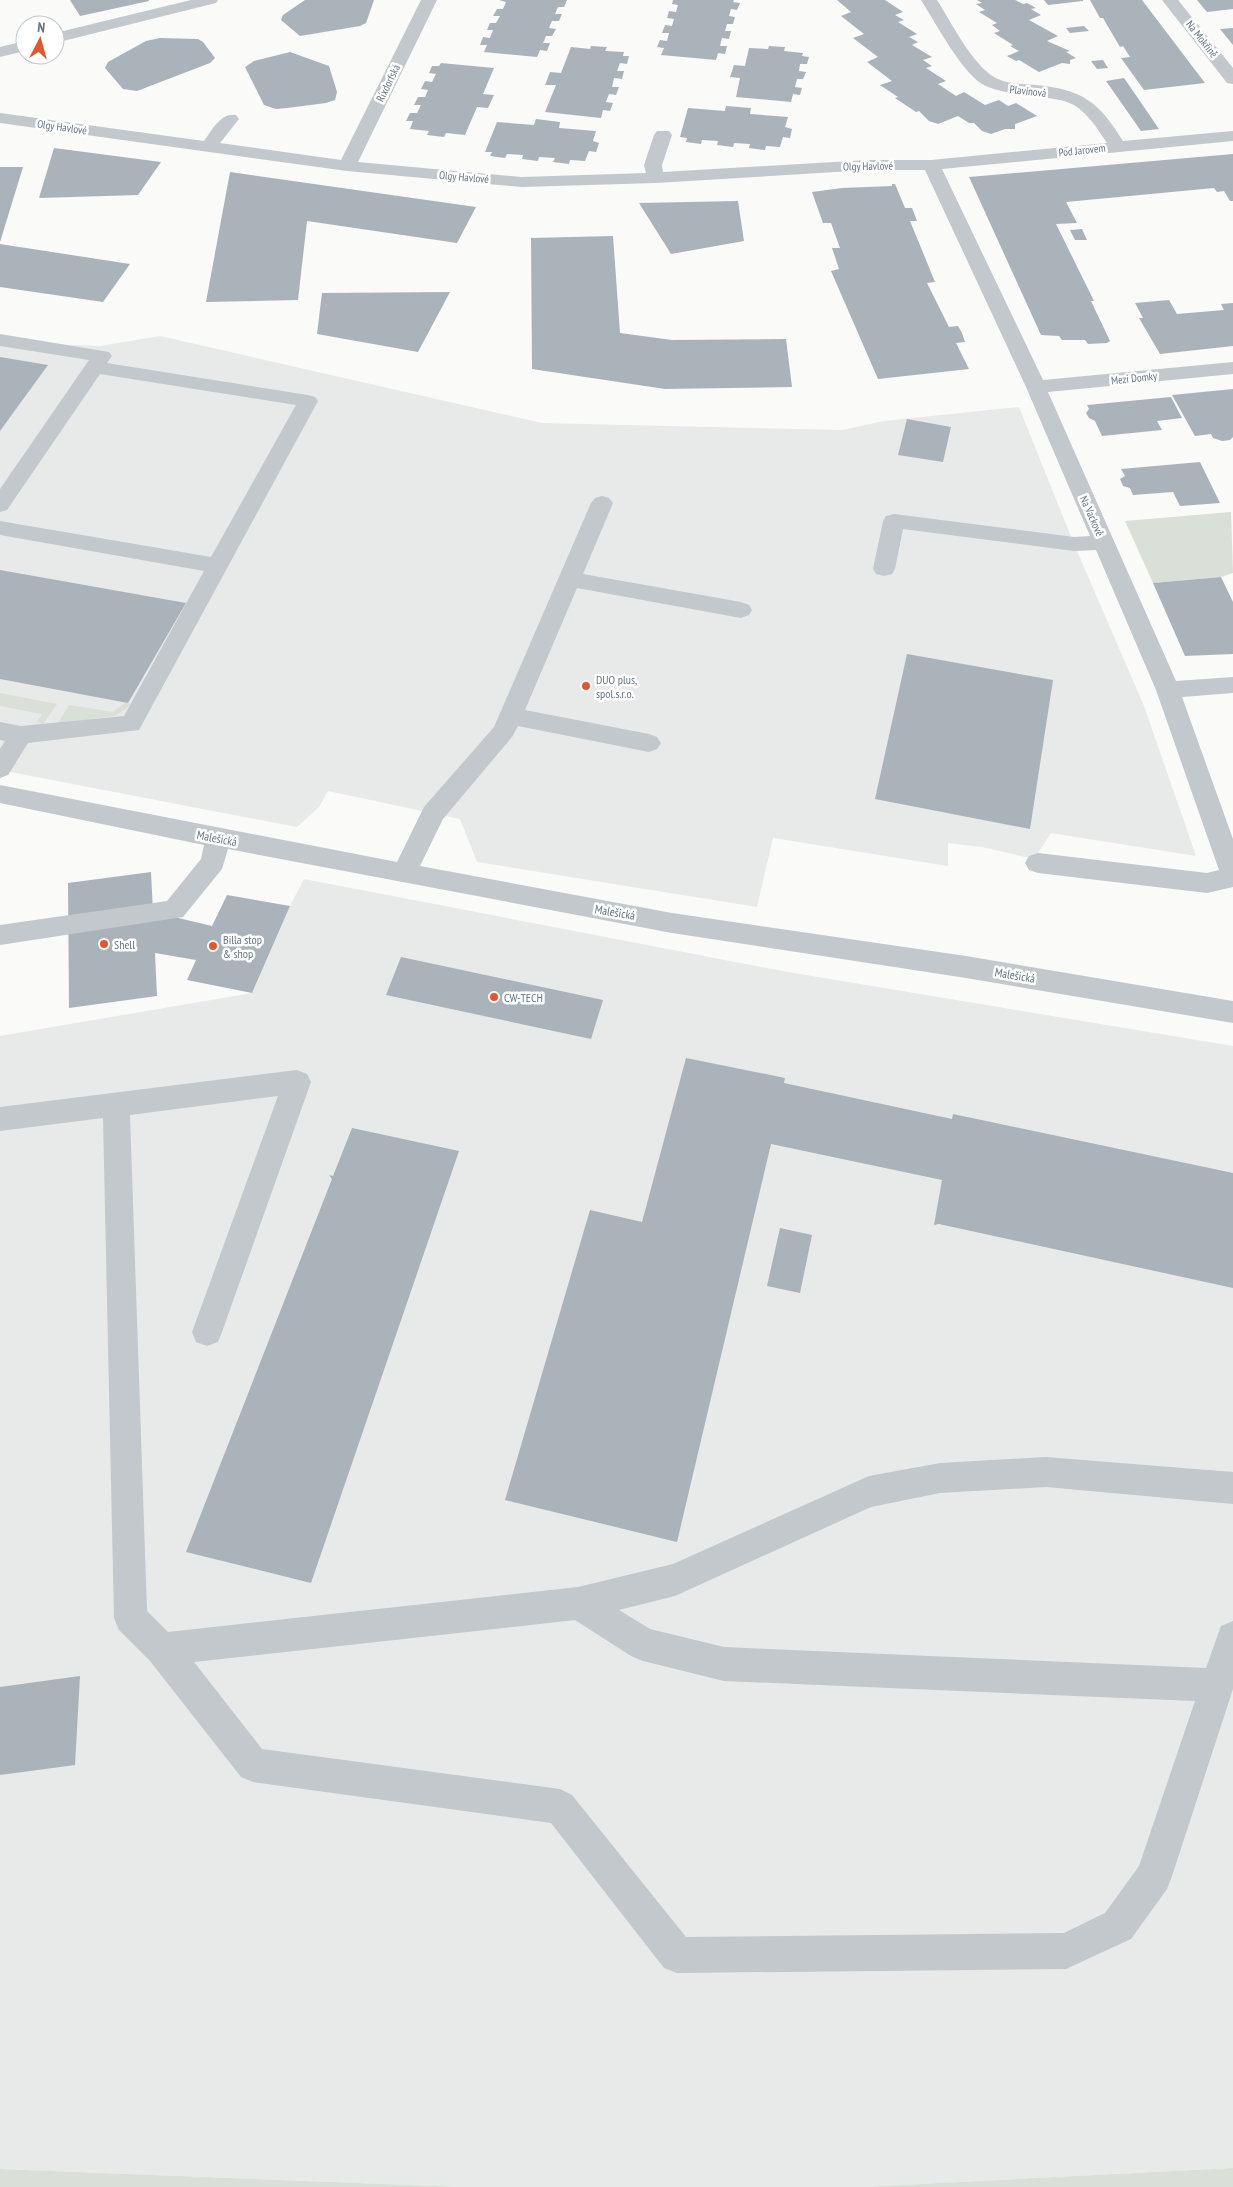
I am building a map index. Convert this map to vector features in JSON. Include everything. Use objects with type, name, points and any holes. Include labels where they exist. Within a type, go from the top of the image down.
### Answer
[{"type":"street","points":[[65,36],[210,0]]},
{"type":"street","name":"Rixdorfská","points":[[347,166],[429,0]]},
{"type":"street","name":"Plavínová","points":[[928,0],[976,72],[982,78],[1003,88],[1052,93],[1083,102],[1098,118],[1118,147]]},
{"type":"street","name":"Na Mokřině","points":[[1170,0],[1233,79]]},
{"type":"street","points":[[0,52],[15,48]]},
{"type":"street","name":"Olgy Havlové","points":[[0,118],[347,166],[522,182],[656,178],[868,165],[931,165]]},
{"type":"street","points":[[208,147],[230,119]]},
{"type":"street","points":[[656,178],[653,165],[663,135]]},
{"type":"street","name":"Pod Jarovem","points":[[931,165],[1233,136]]},
{"type":"street","name":"Na Vackově","points":[[931,165],[1036,387],[1168,690],[1233,875]]},
{"type":"street","points":[[0,340],[102,356],[0,505]]},
{"type":"street","points":[[0,769],[10,733],[132,724],[308,401],[95,367]]},
{"type":"street","name":"Mezi Domky","points":[[1036,387],[1233,368]]},
{"type":"street","points":[[404,873],[433,814],[504,731],[602,503]]},
{"type":"street","points":[[884,569],[894,521],[1074,544],[1104,543]]},
{"type":"street","points":[[0,528],[218,566]]},
{"type":"street","points":[[570,579],[741,610]]},
{"type":"street","points":[[1168,690],[1233,685]]},
{"type":"street","points":[[510,716],[649,743]]},
{"type":"street","name":"Malešická","points":[[0,794],[218,838],[672,923],[966,967],[1233,1012]]},
{"type":"street","points":[[0,935],[174,910],[213,862],[218,838]]},
{"type":"street","points":[[1038,863],[1207,883],[1233,875]]},
{"type":"street","points":[[0,1119],[116,1103],[298,1082],[207,1332]]},
{"type":"street","points":[[116,1103],[131,1618],[162,1650],[253,1765],[560,1807],[677,1955],[1066,1951],[1118,1926],[1154,1876],[1233,1638]]},
{"type":"street","points":[[162,1650],[578,1603],[675,1580],[869,1492],[940,1478],[1046,1472],[1233,1488]]},
{"type":"street","points":[[578,1603],[643,1644],[724,1664],[1218,1685]]},
{"type":"shaded area","points":[[160,336],[542,423],[842,430],[884,421],[1019,407],[1074,544],[1144,706],[1196,856],[1051,833],[1034,859],[982,847],[948,843],[948,866],[773,838],[757,907],[477,862],[460,819],[328,791],[319,807],[297,827],[0,770],[0,342],[100,346]]},
{"type":"shaded area","points":[[1231,512],[1233,573],[1221,577],[1153,583],[1125,521]]},
{"type":"shaded area","points":[[0,693],[57,704],[43,724],[37,722],[42,714],[0,706]]},
{"type":"shaded area","points":[[125,703],[132,704],[115,716],[58,723],[69,705],[113,712]]},
{"type":"shaded area","points":[[304,879],[788,972],[1233,1046],[1233,2168],[862,2187],[462,2187],[0,2169],[0,1036],[252,993],[290,906]]},
{"type":"shaded area","points":[[1233,2168],[1233,2187],[862,2187]]},
{"type":"shaded area","points":[[0,2169],[462,2187],[0,2187]]},
{"type":"building","points":[[70,0],[149,0],[149,1],[80,16]]},
{"type":"building","points":[[305,0],[374,0],[366,23],[360,26],[300,36],[281,20],[283,15]]},
{"type":"building","points":[[499,0],[567,0],[564,7],[558,7],[555,14],[562,14],[559,21],[552,21],[549,28],[556,29],[552,36],[546,36],[543,43],[550,43],[547,51],[540,50],[537,57],[484,52],[487,45],[480,45],[483,37],[490,38],[493,30],[487,30],[490,23],[496,23],[500,16],[493,16],[497,9],[503,9],[506,2]]},
{"type":"building","points":[[673,0],[734,0],[733,2],[740,3],[737,10],[731,9],[729,16],[735,17],[733,24],[727,24],[725,31],[731,31],[729,39],[722,38],[720,46],[727,46],[725,54],[718,53],[716,60],[661,55],[664,48],[657,47],[660,40],[667,41],[669,33],[662,33],[665,25],[672,26],[674,19],[667,18],[669,11],[676,12],[678,5],[672,4]]},
{"type":"building","points":[[837,0],[885,0],[903,12],[895,15],[904,20],[898,22],[917,34],[909,37],[918,42],[912,45],[932,57],[923,60],[932,66],[926,68],[946,81],[938,84],[956,96],[964,92],[985,105],[999,100],[1008,106],[1016,103],[1037,116],[1015,124],[1015,129],[1005,129],[991,134],[982,131],[974,123],[969,123],[958,116],[938,124],[929,121],[919,111],[916,112],[895,98],[898,97],[880,85],[892,81],[867,62],[878,57],[853,38],[864,34],[841,16],[851,12]]},
{"type":"building","points":[[977,0],[1015,0],[1036,8],[1031,9],[1041,15],[1029,20],[1058,36],[1047,41],[1070,51],[1066,52],[1076,58],[1070,60],[1070,64],[1062,63],[1039,72],[1019,60],[1016,61],[1007,56],[1019,51],[994,33],[1000,31],[992,25],[997,23],[979,12],[985,10],[976,4],[982,3]]},
{"type":"building","points":[[1044,0],[1083,0],[1083,1],[1048,5]]},
{"type":"building","points":[[1090,0],[1142,0],[1205,83],[1144,90],[1121,58],[1130,57],[1123,46],[1120,47]]},
{"type":"building","points":[[1197,0],[1233,0],[1233,9],[1207,12]]},
{"type":"building","points":[[1084,26],[1089,31],[1070,33],[1066,28]]},
{"type":"building","points":[[1233,28],[1233,45],[1220,29]]},
{"type":"building","points":[[160,38],[198,39],[203,42],[215,58],[210,63],[137,91],[123,89],[105,68],[108,62],[146,41]]},
{"type":"building","points":[[591,46],[607,47],[605,51],[624,52],[623,56],[629,56],[627,64],[620,63],[617,71],[624,71],[622,79],[614,78],[612,87],[619,87],[616,95],[609,94],[606,102],[613,103],[610,111],[603,110],[601,118],[545,112],[556,85],[545,85],[550,72],[561,73],[571,47],[590,49]]},
{"type":"building","points":[[769,46],[785,47],[784,51],[803,53],[802,56],[809,57],[807,64],[800,64],[799,71],[806,72],[803,79],[797,79],[795,87],[802,88],[800,95],[793,94],[791,102],[736,97],[740,78],[730,77],[734,65],[745,66],[749,48],[768,49]]},
{"type":"building","points":[[290,52],[329,66],[337,92],[335,100],[326,103],[276,109],[264,105],[245,67],[254,61]]},
{"type":"building","points":[[1103,60],[1108,68],[1097,69],[1091,61]]},
{"type":"building","points":[[441,63],[494,68],[483,94],[494,95],[488,108],[477,107],[465,135],[446,133],[444,137],[427,135],[429,131],[410,129],[413,121],[406,121],[410,113],[417,113],[421,105],[414,105],[418,97],[425,97],[428,90],[421,89],[425,81],[432,82],[436,74],[429,73],[432,66],[439,66]]},
{"type":"building","points":[[1124,78],[1159,129],[1141,131],[1106,81]]},
{"type":"building","points":[[726,106],[751,108],[750,114],[788,117],[785,127],[792,129],[790,138],[783,137],[780,147],[766,146],[765,150],[749,148],[750,144],[734,143],[733,147],[717,145],[718,141],[702,140],[701,144],[686,142],[687,138],[680,137],[688,108],[725,111]]},
{"type":"building","points":[[536,119],[560,122],[559,128],[596,131],[593,141],[599,143],[596,152],[589,151],[585,161],[570,160],[569,164],[553,162],[555,158],[539,157],[538,161],[522,159],[523,155],[507,154],[505,158],[490,156],[492,152],[485,152],[497,122],[534,125]]},
{"type":"building","points":[[54,148],[161,162],[138,195],[39,198]]},
{"type":"building","points":[[1233,154],[1233,201],[1230,201],[1224,191],[1217,192],[1214,188],[1066,202],[1077,223],[1056,224],[1094,301],[1091,301],[1110,341],[1107,343],[1088,344],[1085,340],[1062,340],[1059,336],[1041,335],[969,177]]},
{"type":"building","points":[[0,167],[23,167],[0,242]]},
{"type":"building","points":[[230,172],[476,207],[457,243],[307,221],[298,300],[206,302]]},
{"type":"building","points":[[892,184],[895,184],[905,208],[912,208],[917,221],[910,221],[935,282],[927,283],[949,327],[958,326],[962,333],[965,342],[956,343],[969,369],[878,379],[831,271],[839,269],[832,248],[840,248],[831,223],[823,223],[812,192],[842,188],[892,186]]},
{"type":"building","points":[[738,201],[744,241],[671,254],[639,203]]},
{"type":"building","points":[[1082,229],[1087,240],[1075,240],[1070,230]]},
{"type":"building","points":[[613,236],[620,333],[672,340],[786,339],[792,387],[665,389],[532,369],[531,238]]},
{"type":"building","points":[[0,244],[130,264],[103,302],[0,287]]},
{"type":"building","points":[[450,292],[418,352],[317,334],[322,293]]},
{"type":"building","points":[[1169,300],[1177,314],[1224,310],[1221,304],[1233,303],[1233,346],[1160,354],[1139,318],[1143,318],[1135,303]]},
{"type":"building","points":[[0,357],[48,365],[0,431]]},
{"type":"building","points":[[1233,389],[1233,437],[1230,440],[1222,441],[1213,438],[1211,434],[1195,436],[1172,395]]},
{"type":"building","points":[[1171,397],[1182,418],[1157,421],[1162,430],[1102,436],[1095,421],[1089,418],[1086,413],[1089,409],[1087,405]]},
{"type":"building","points":[[907,419],[951,427],[943,462],[898,455]]},
{"type":"building","points":[[1200,462],[1220,503],[1180,506],[1173,492],[1133,495],[1130,488],[1123,486],[1120,479],[1125,476],[1121,469]]},
{"type":"building","points":[[0,570],[186,603],[128,703],[0,679]]},
{"type":"building","points":[[1221,577],[1233,602],[1233,654],[1185,656],[1153,583]]},
{"type":"building","points":[[907,654],[1053,680],[1030,829],[875,799]]},
{"type":"building","points":[[151,872],[153,912],[212,926],[227,895],[290,906],[252,993],[187,980],[196,960],[155,953],[157,996],[69,1008],[68,883]]},
{"type":"building","name":"CW-TECH","points":[[401,957],[603,1000],[591,1039],[386,995]]},
{"type":"building","points":[[686,1058],[785,1078],[784,1083],[952,1119],[953,1114],[1233,1173],[1233,1288],[939,1224],[934,1225],[942,1180],[771,1144],[677,1542],[505,1500],[590,1210],[642,1222]]},
{"type":"building","points":[[352,1128],[459,1151],[311,1583],[186,1552],[332,1179],[329,1175],[333,1176]]},
{"type":"building","points":[[780,1228],[812,1235],[800,1293],[767,1286]]},
{"type":"building","points":[[80,1676],[75,1765],[0,1775],[0,1687]]},
{"type":"place","name":"DUO plus, spol.s.r.o.","points":[[586,686]]},
{"type":"place","name":"Shell","points":[[104,944]]},
{"type":"place","name":"Billa stop & shop","points":[[213,946]]},
{"type":"place","name":"CW-TECH","points":[[494,997]]}]
